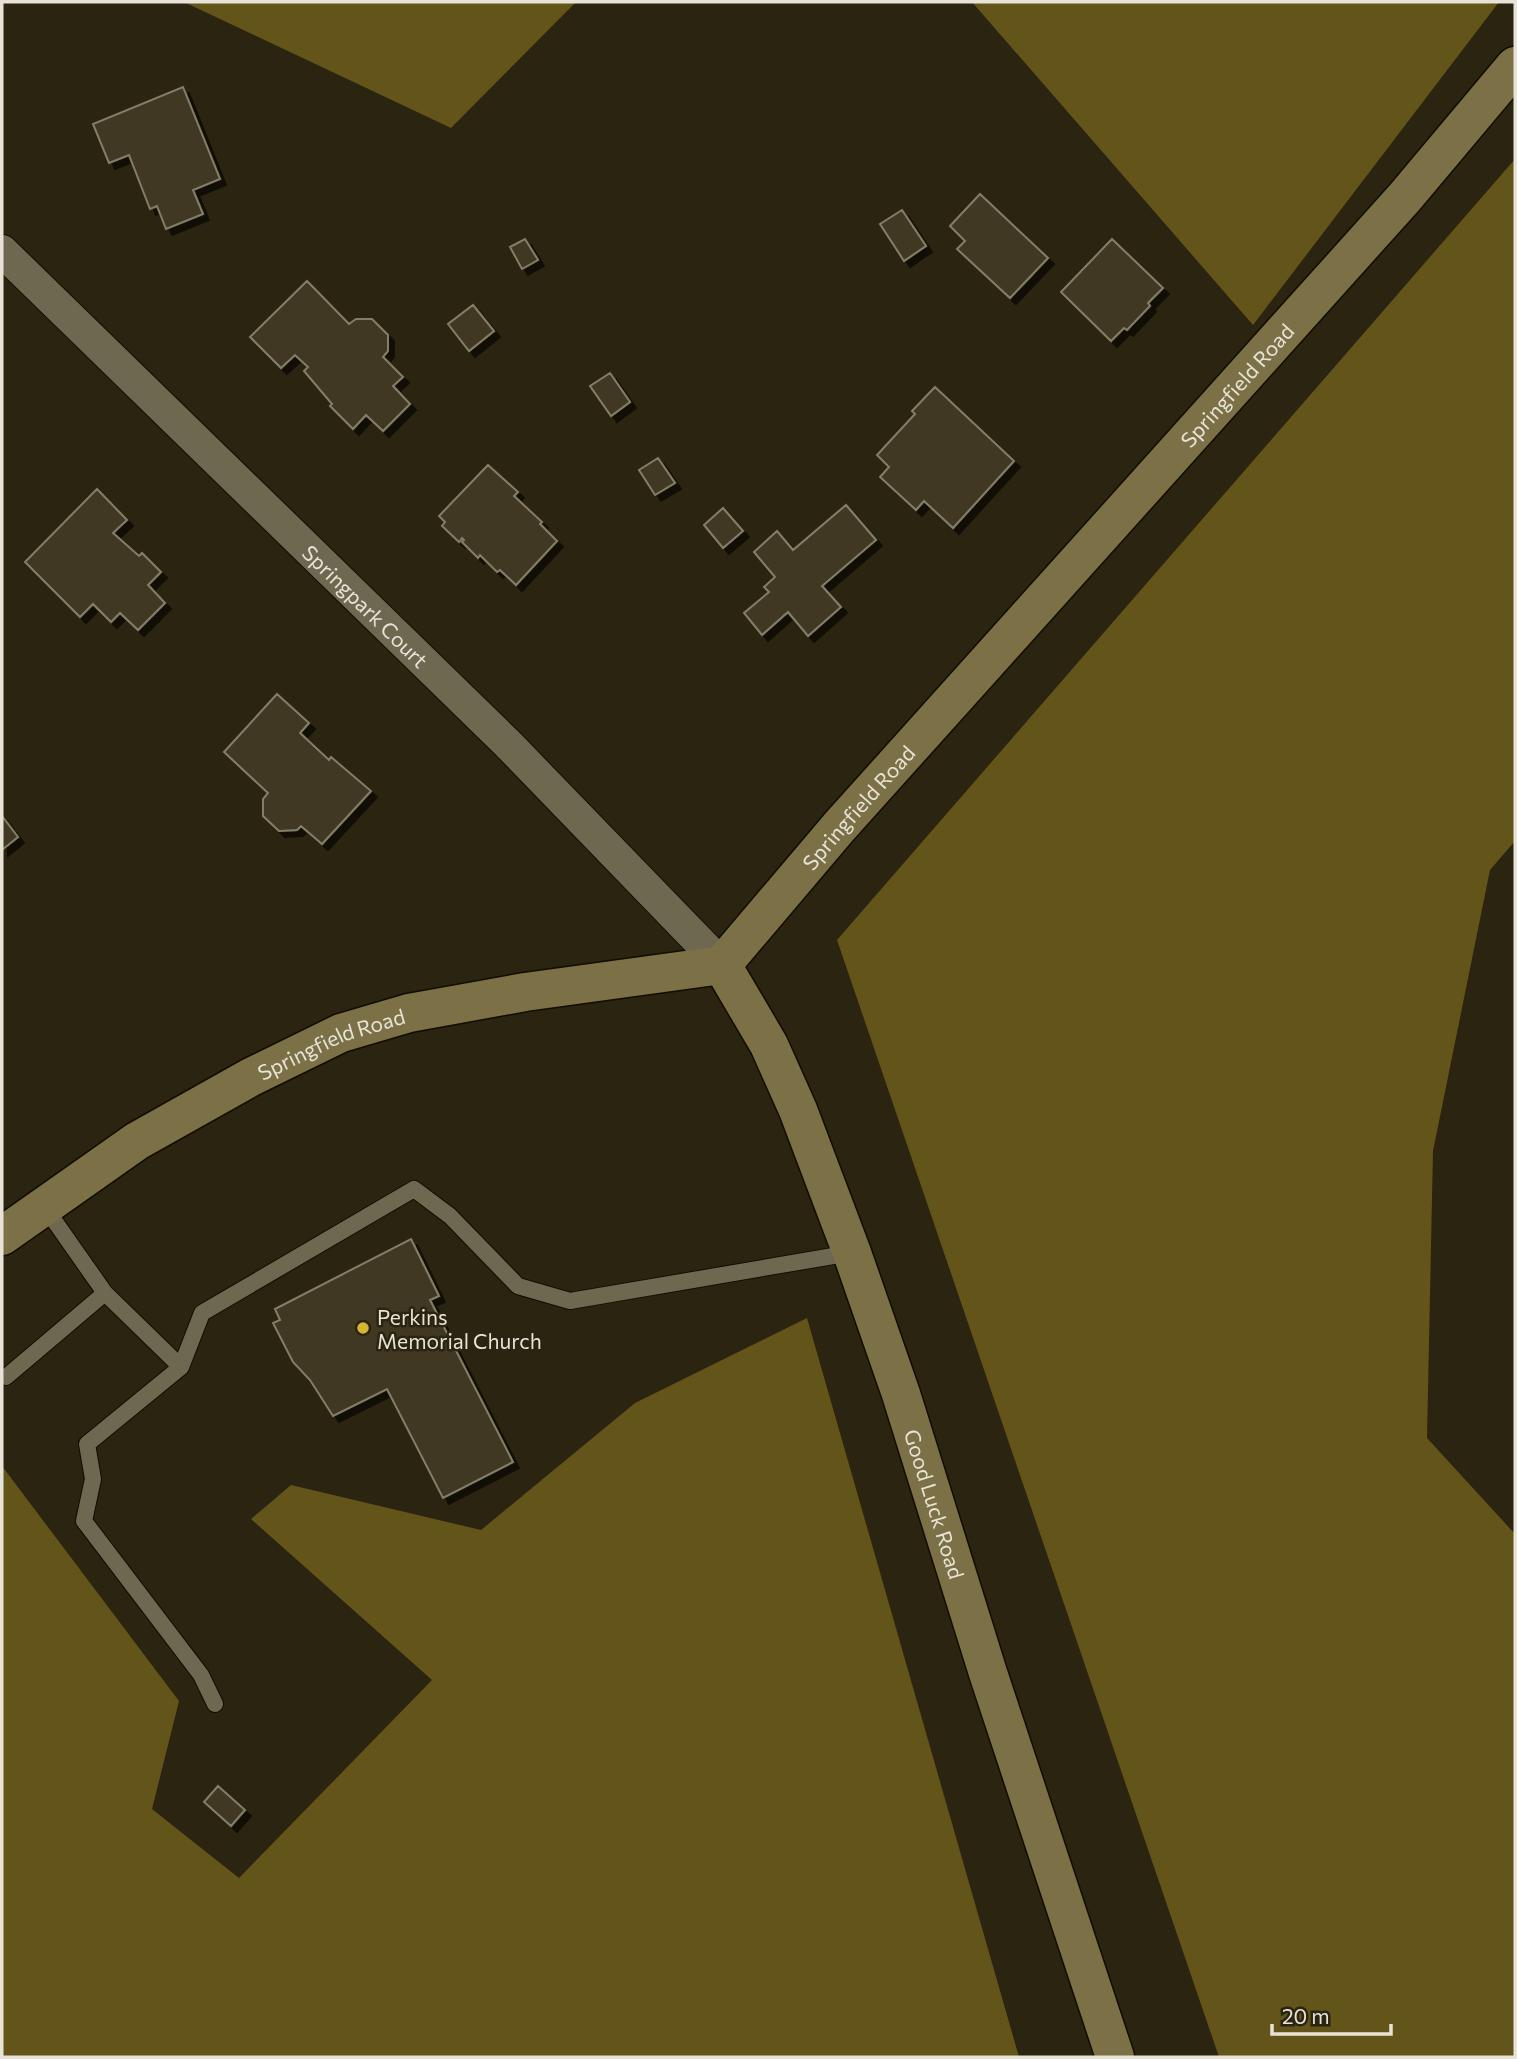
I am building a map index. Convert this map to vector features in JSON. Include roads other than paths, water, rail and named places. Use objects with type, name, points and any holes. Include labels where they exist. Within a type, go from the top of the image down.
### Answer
[{"type":"street","name":"Springfield Road","points":[[2,1236],[137,1141],[251,1077],[341,1033],[409,1013],[525,992],[722,965],[839,827],[1405,197],[1515,66]]},
{"type":"street","name":"Springpark Court","points":[[2,251],[508,744],[722,965]]},
{"type":"street","name":"Good Luck Road","points":[[722,965],[769,1045],[852,1253],[901,1394],[993,1686],[1115,2057]]},
{"type":"lane","points":[[215,1703],[201,1675],[84,1521],[93,1479],[87,1444],[181,1367],[202,1313],[414,1189],[450,1216],[518,1286],[570,1301],[852,1253]]},
{"type":"lane","points":[[44,1206],[104,1293],[181,1367]]},
{"type":"lane","points":[[6,1377],[104,1293]]},
{"type":"place","name":"Perkins Memorial Church","points":[[363,1328]]}]
